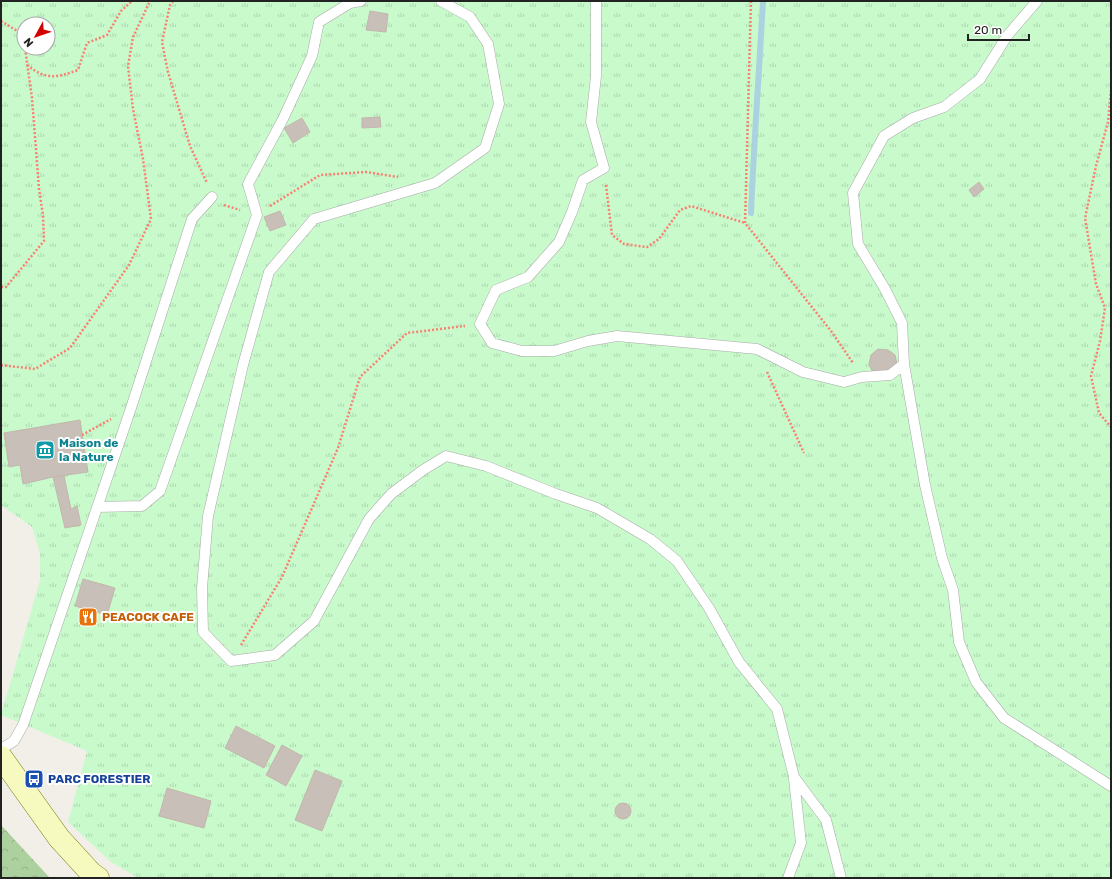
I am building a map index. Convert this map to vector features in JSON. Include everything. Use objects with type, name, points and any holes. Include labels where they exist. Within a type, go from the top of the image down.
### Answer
[{"type":"main road","points":[[1,757],[59,838],[91,874],[98,878]]},
{"type":"lane","points":[[97,507],[142,506],[160,491],[257,215],[248,184],[283,119],[312,56],[319,22],[350,4],[360,1]]},
{"type":"lane","points":[[441,1],[470,17],[488,44],[499,104],[485,148],[435,182],[314,219],[270,272],[243,364],[208,516],[202,588],[203,632],[231,661],[275,655],[314,621],[369,519],[391,494],[423,470],[446,456],[486,466],[556,494],[597,508],[650,539],[677,561],[709,608],[740,662],[777,709],[794,777],[801,843],[788,878]]},
{"type":"lane","points":[[596,1],[596,76],[591,122],[604,168],[583,180],[572,212],[559,242],[528,277],[496,290],[480,324],[492,342],[522,351],[554,351],[588,341],[617,336],[757,349],[803,372],[844,382],[862,377],[890,375],[904,364]]},
{"type":"lane","points":[[1037,1],[1007,36],[980,79],[944,107],[913,118],[884,136],[853,193],[858,244],[885,288],[902,323],[904,364],[925,485],[942,558],[953,590],[959,642],[976,682],[1004,718],[1111,786]]},
{"type":"lane","points":[[1,749],[14,741],[22,724],[131,408],[192,219],[212,197]]},
{"type":"lane","points":[[794,777],[826,820],[841,878]]},
{"type":"path","points":[[27,65],[39,74],[58,78],[78,70],[88,43],[107,36],[121,11],[132,1]]},
{"type":"path","points":[[1,365],[35,369],[70,348],[129,265],[151,219],[143,159],[133,109],[128,66],[133,37],[150,1]]},
{"type":"path","points":[[745,223],[751,1]]},
{"type":"path","points":[[1,21],[16,30]]},
{"type":"path","points":[[1,287],[6,287],[44,241],[32,98],[26,56]]},
{"type":"path","points":[[1111,90],[1108,122],[1085,218],[1096,284],[1105,308],[1100,341],[1091,376],[1099,413],[1111,427]]},
{"type":"path","points":[[604,168],[612,235],[624,244],[647,247],[659,239],[680,210],[691,206],[745,223],[831,330],[862,377]]},
{"type":"path","points":[[231,661],[282,577],[338,448],[360,378],[407,334],[480,324]]},
{"type":"path","points":[[757,349],[804,452]]},
{"type":"path","points":[[82,435],[131,408]]},
{"type":"green space","points":[[1,1],[1111,1],[1111,878],[138,878],[111,862],[68,822],[87,751],[1,715],[40,580],[40,553],[32,527],[1,505]]},
{"type":"green space","points":[[1,825],[50,878],[1,878]]},
{"type":"building","points":[[370,11],[388,14],[386,32],[366,30]]},
{"type":"building","points":[[380,117],[381,127],[362,128],[362,118]]},
{"type":"building","points":[[302,118],[310,132],[293,143],[284,128]]},
{"type":"building","points":[[979,182],[984,189],[974,197],[969,190]]},
{"type":"building","points":[[280,211],[286,225],[270,231],[264,217]]},
{"type":"building","points":[[878,349],[888,350],[895,355],[897,364],[882,377],[873,373],[869,364],[871,355]]},
{"type":"building","name":"Maison de la Nature","points":[[80,420],[88,472],[53,477],[23,484],[20,465],[9,467],[4,433]]},
{"type":"building","points":[[64,476],[71,509],[77,506],[81,525],[65,528],[53,477]]},
{"type":"building","points":[[83,579],[115,588],[107,615],[75,606]]},
{"type":"building","points":[[236,726],[275,746],[264,768],[225,748]]},
{"type":"building","points":[[282,745],[302,756],[286,786],[266,775]]},
{"type":"building","points":[[315,770],[342,781],[322,831],[295,820]]},
{"type":"building","points":[[167,788],[211,801],[204,828],[159,816]]},
{"type":"building","points":[[620,803],[626,803],[631,808],[629,817],[626,819],[620,819],[615,814],[615,808]]},
{"type":"waterway","points":[[751,213],[763,1]]},
{"type":"place","name":"Maison de la Nature","points":[[45,450]]},
{"type":"place","name":"PEACOCK CAFE","points":[[88,617]]},
{"type":"place","name":"PARC FORESTIER","points":[[34,779]]}]
